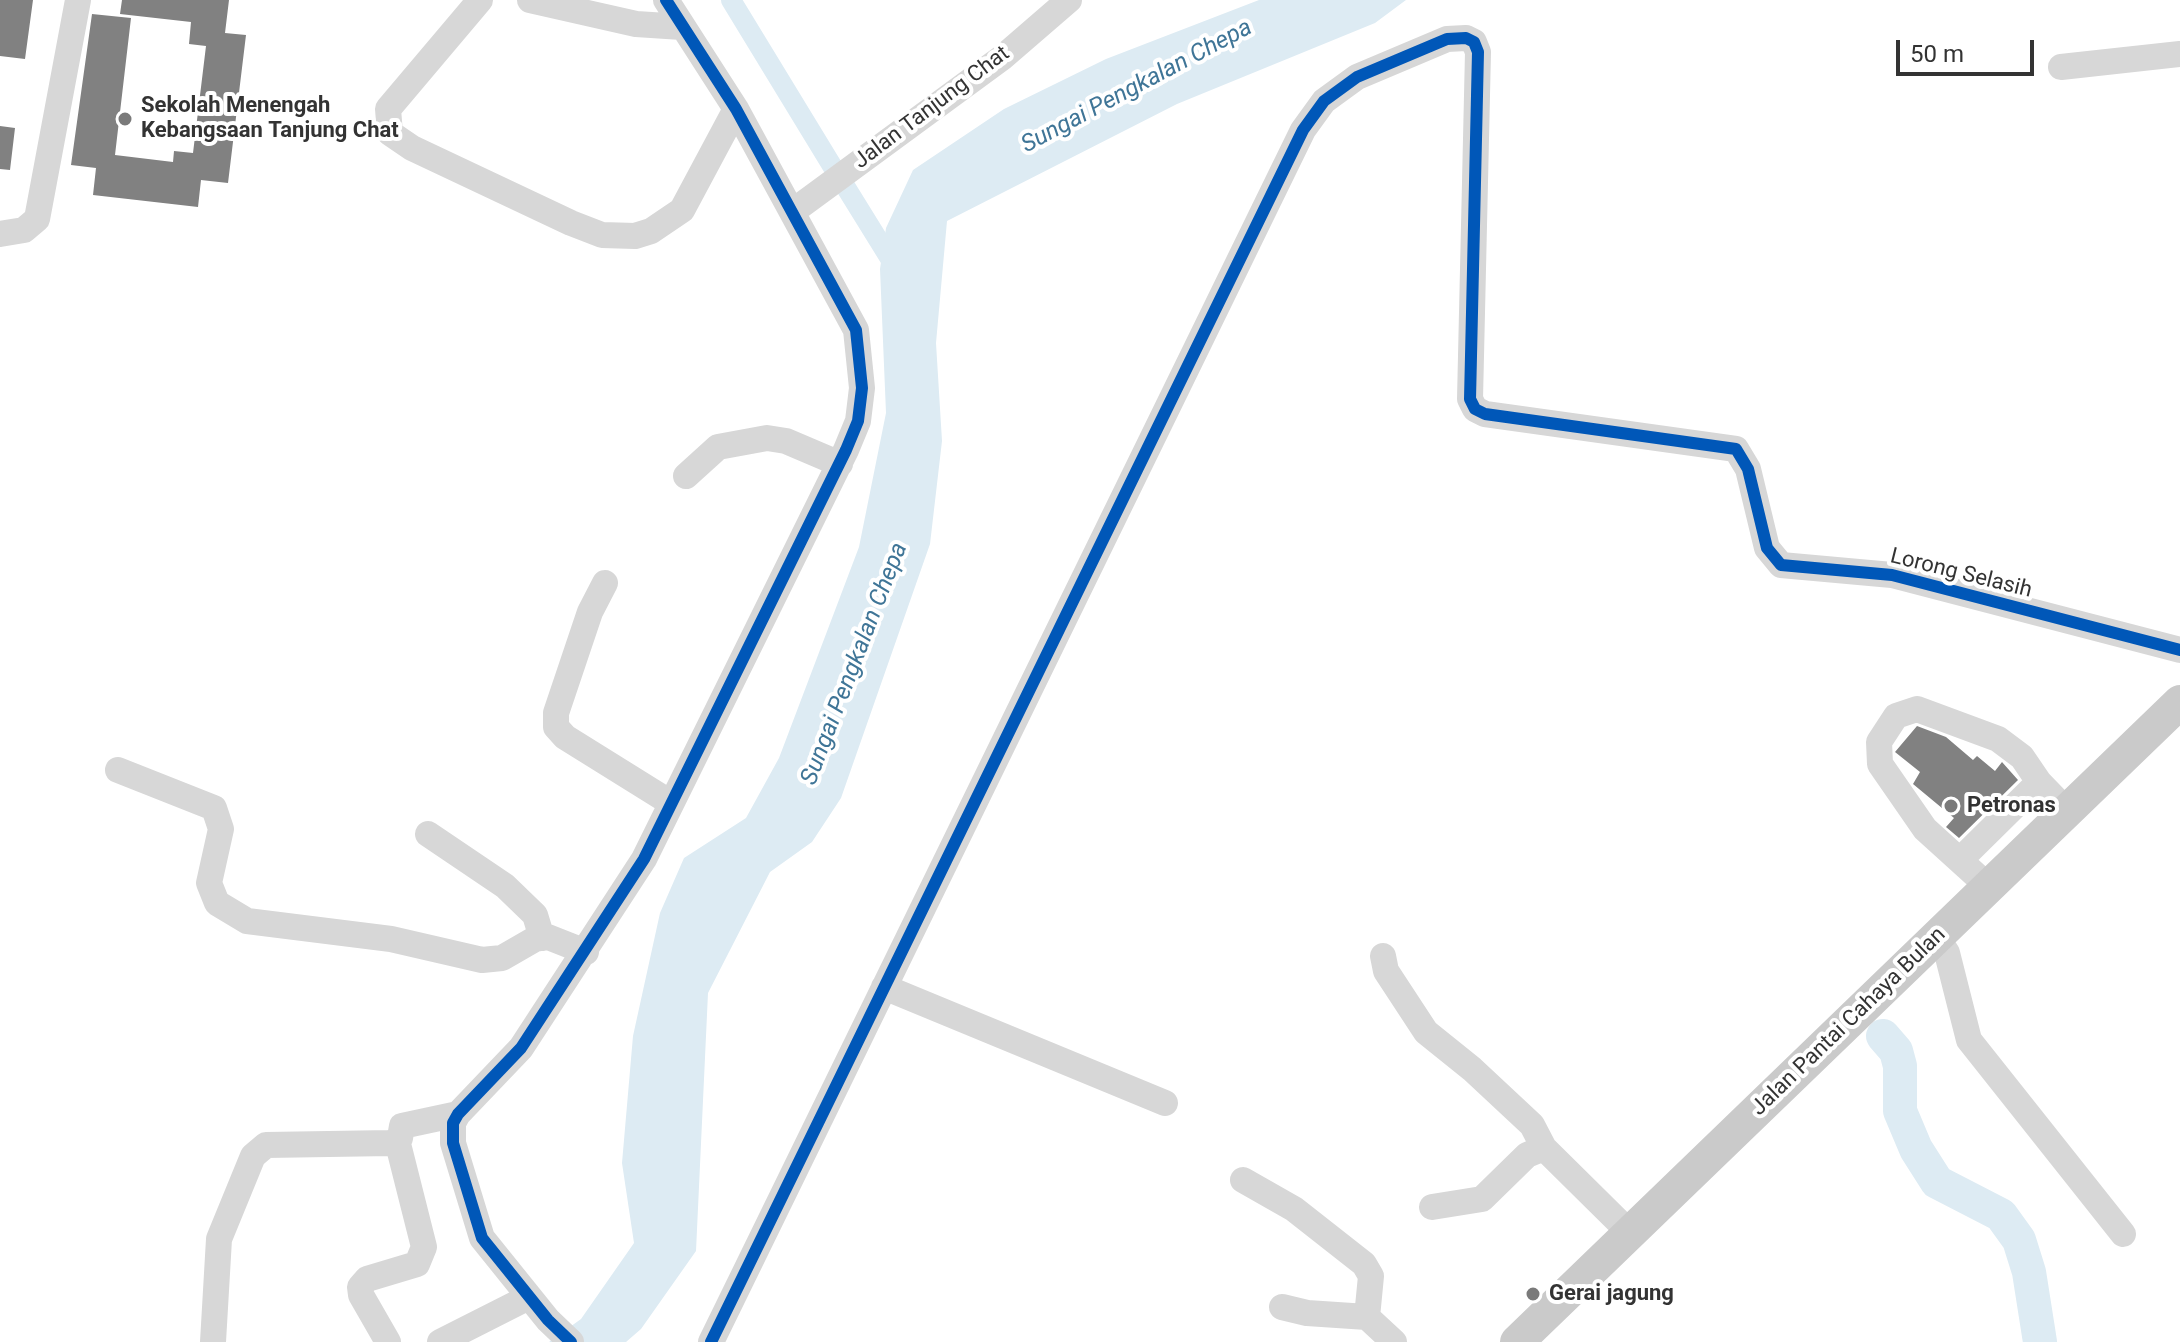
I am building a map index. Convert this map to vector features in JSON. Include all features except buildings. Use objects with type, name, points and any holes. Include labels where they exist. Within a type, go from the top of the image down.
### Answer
[{"type":"main road","name":"Jalan Pantai Cahaya Bulan","points":[[1517,1342],[2180,702]]},
{"type":"street","points":[[0,234],[24,230],[37,219],[78,0]]},
{"type":"street","points":[[480,0],[388,109],[390,133],[412,148],[571,223],[602,235],[635,236],[651,231],[672,217],[682,210],[736,109]]},
{"type":"street","points":[[530,0],[636,24],[682,27]]},
{"type":"street","points":[[571,1342],[548,1320],[482,1238],[453,1143],[453,1123],[521,1048],[644,859],[840,464],[858,421],[862,388],[856,330],[736,109],[666,0]]},
{"type":"street","name":"Jalan Tanjung Chat","points":[[792,212],[1003,57],[1069,0]]},
{"type":"street","name":"Lorong Selasih","points":[[884,987],[1303,130],[1324,101],[1357,77],[1447,39],[1466,38],[1474,42],[1478,52],[1470,399],[1475,409],[1485,414],[1736,449],[1748,469],[1767,548],[1781,565],[1892,575],[2180,650]]},
{"type":"street","points":[[2061,67],[2180,54]]},
{"type":"street","points":[[686,476],[718,447],[767,438],[786,441],[840,464]]},
{"type":"street","points":[[605,583],[585,627],[556,713],[556,727],[565,737],[671,803]]},
{"type":"street","points":[[1989,887],[1925,829],[1880,764],[1879,742],[1896,716],[1917,709],[1998,739],[2022,757],[2039,782],[2067,811]]},
{"type":"street","points":[[118,770],[214,808],[221,829],[209,883],[217,903],[247,921],[391,939],[482,960],[502,958],[542,938],[586,952]]},
{"type":"street","points":[[1960,860],[2039,782]]},
{"type":"street","points":[[428,834],[515,895],[535,915],[542,938]]},
{"type":"street","points":[[1937,937],[1947,953],[1969,1040],[2123,1234]]},
{"type":"street","points":[[1383,956],[1386,971],[1426,1032],[1472,1069],[1532,1125],[1544,1148],[1630,1233]]},
{"type":"street","points":[[711,1342],[884,987],[1165,1103]]},
{"type":"street","points":[[388,1342],[360,1287],[367,1279],[417,1264],[424,1247],[397,1140],[402,1126],[458,1114]]},
{"type":"street","points":[[213,1342],[219,1239],[253,1156],[266,1145],[397,1140]]},
{"type":"street","points":[[1432,1207],[1482,1199],[1527,1155],[1544,1148]]},
{"type":"street","points":[[1243,1180],[1294,1209],[1364,1264],[1371,1276],[1367,1317]]},
{"type":"street","points":[[440,1342],[529,1297]]},
{"type":"street","points":[[1282,1307],[1307,1313],[1367,1317],[1394,1342]]},
{"type":"water","name":"Sungai Pengkalan Chepa","points":[[1259,0],[1406,0],[1375,23],[1177,104],[947,221],[936,343],[942,441],[930,544],[841,798],[812,842],[770,872],[708,993],[696,1251],[641,1329],[626,1342],[549,1342],[581,1319],[634,1243],[622,1163],[633,1036],[660,913],[684,858],[746,818],[779,758],[859,547],[886,413],[880,269],[886,228],[913,170],[1004,109],[1106,59]]},
{"type":"waterway","points":[[731,0],[834,169]]},
{"type":"waterway","points":[[845,186],[897,270]]},
{"type":"waterway","points":[[1883,1036],[1896,1051],[1900,1066],[1900,1111],[1916,1149],[1937,1182],[2001,1215],[2019,1240],[2029,1272],[2040,1342]]},
{"type":"cycle path","points":[[571,1342],[548,1320],[482,1238],[453,1143],[453,1123],[521,1048],[644,859],[846,450],[858,421],[862,388],[856,330],[736,109],[666,0]]},
{"type":"cycle path","points":[[711,1342],[1303,130],[1324,101],[1357,77],[1447,39],[1466,38],[1474,42],[1478,52],[1470,399],[1475,409],[1485,414],[1736,449],[1748,469],[1767,548],[1781,565],[1892,575],[2180,650]]},
{"type":"place","name":"Sekolah Menengah Kebangsaan Tanjung Chat","points":[[125,119]]},
{"type":"place","name":"Petronas","points":[[1951,806]]},
{"type":"place","name":"Gerai jagung","points":[[1533,1294]]}]
